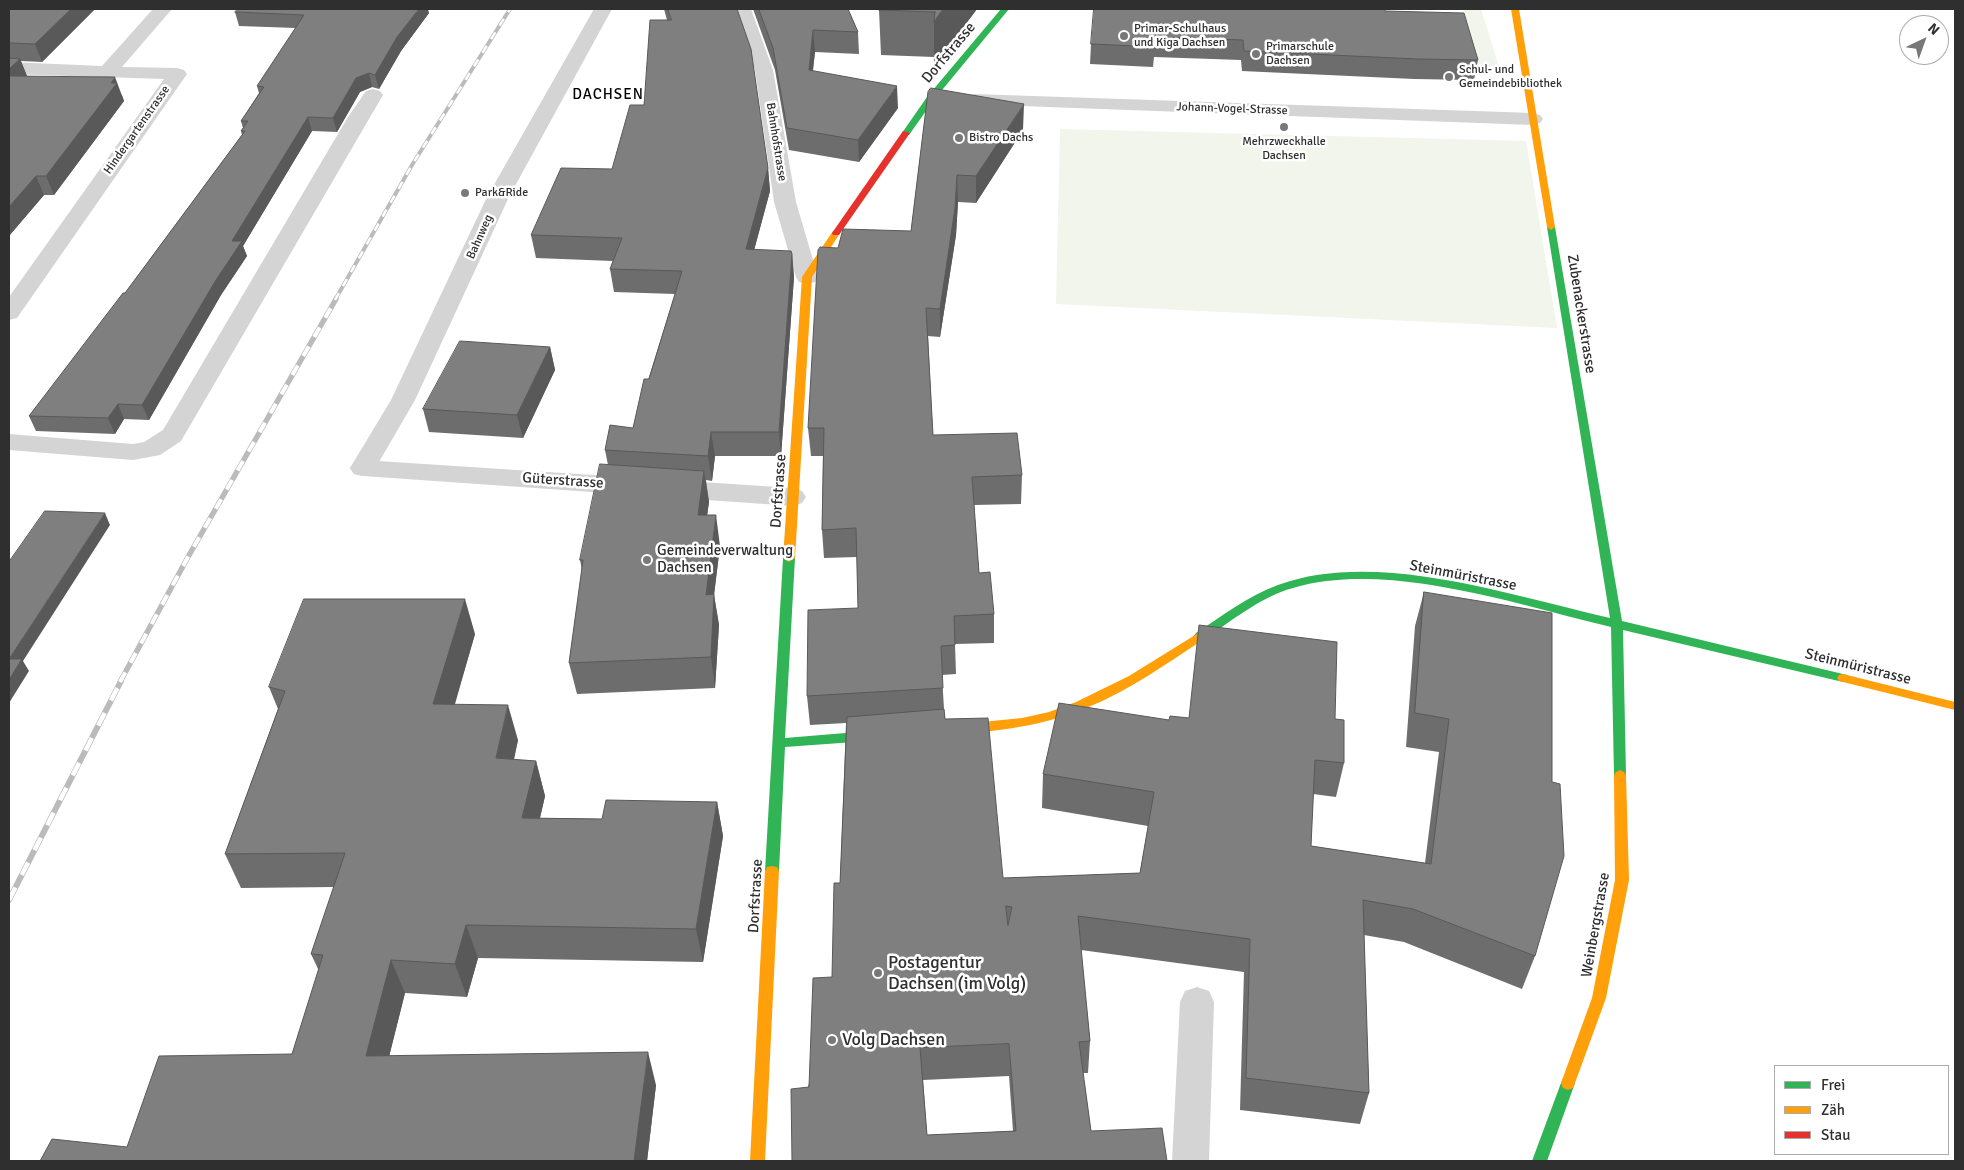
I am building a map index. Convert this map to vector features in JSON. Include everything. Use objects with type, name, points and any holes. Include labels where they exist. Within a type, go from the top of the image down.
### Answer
[{"type":"street","points":[[9,68],[107,72],[163,9]]},
{"type":"street","name":"Bahnweg","points":[[363,468],[415,375],[498,197],[603,9]]},
{"type":"street","name":"Bahnhofstrasse","points":[[742,9],[764,70],[785,202],[807,277]]},
{"type":"street","name":"Dorfstrasse","points":[[757,1161],[779,744],[807,277],[854,205],[946,99],[1005,9]]},
{"type":"street","name":"Zubenackerstrasse","points":[[1515,9],[1617,624]]},
{"type":"street","name":"Hindergartenstrasse","points":[[9,314],[177,74],[107,72]]},
{"type":"street","points":[[9,442],[133,452],[151,449],[172,435],[358,117],[373,95]]},
{"type":"street","name":"Johann-Vogel-Strasse","points":[[946,99],[1533,119]]},
{"type":"street","name":"Güterstrasse","points":[[363,468],[794,497]]},
{"type":"street","name":"Steinmüristrasse","points":[[941,730],[989,727],[1065,712],[1096,700],[1253,603],[1289,585],[1316,580],[1354,577],[1413,580],[1617,624],[1955,706]]},
{"type":"street","name":"Weinbergstrasse","points":[[1538,1161],[1599,998],[1622,880],[1617,624]]},
{"type":"street","points":[[779,744],[893,734]]},
{"type":"street","points":[[1190,1161],[1197,1002]]},
{"type":"shaded area","points":[[1463,9],[1481,9],[1501,73],[1481,73]]},
{"type":"shaded area","points":[[1060,129],[1526,141],[1557,328],[1056,304]]},
{"type":"building","points":[[9,9],[71,9],[35,44],[9,43]]},
{"type":"building","points":[[238,9],[419,9],[397,37],[375,75],[369,73],[356,78],[333,118],[308,117],[232,241],[242,241],[216,280],[142,405],[118,404],[108,418],[29,416],[123,293],[125,293],[245,131],[241,131],[248,121],[241,121],[264,87],[257,86],[304,15],[235,12]]},
{"type":"building","points":[[668,9],[737,9],[751,49],[768,168],[746,249],[791,251],[792,254],[779,432],[711,432],[708,456],[605,450],[610,425],[633,428],[644,379],[649,379],[682,271],[610,269],[622,238],[531,235],[561,168],[612,169],[630,105],[644,105],[650,20],[671,20]]},
{"type":"building","points":[[759,9],[848,9],[858,32],[813,30],[809,70],[897,86],[858,140],[787,128],[773,48]]},
{"type":"building","points":[[943,9],[934,22],[935,11],[879,10]]},
{"type":"building","points":[[1094,9],[1385,9],[1385,11],[1464,13],[1478,60],[1244,51],[1243,40],[1155,37],[1155,47],[1091,44]]},
{"type":"building","points":[[9,58],[20,59],[9,69]]},
{"type":"building","points":[[9,76],[115,77],[111,83],[117,83],[46,176],[36,176],[9,207]]},
{"type":"building","points":[[931,88],[1024,104],[976,176],[957,175],[955,208],[940,309],[926,308],[933,435],[1017,433],[1022,475],[972,477],[979,573],[990,572],[994,614],[954,616],[955,645],[941,646],[943,688],[807,696],[808,610],[858,608],[856,528],[822,530],[824,428],[808,428],[818,250],[820,247],[838,248],[843,229],[911,231],[928,92]]},
{"type":"building","points":[[460,341],[550,347],[517,415],[423,409]]},
{"type":"building","points":[[600,464],[704,471],[698,515],[716,515],[706,595],[714,594],[711,657],[569,663],[583,560],[580,560]]},
{"type":"building","points":[[45,511],[105,513],[9,659],[9,562]]},
{"type":"building","points":[[1424,592],[1552,613],[1552,782],[1560,784],[1564,856],[1535,956],[1413,909],[1363,900],[1369,1093],[1246,1078],[1250,939],[1078,916],[1090,1041],[1079,1042],[1091,1131],[1162,1128],[1167,1161],[792,1161],[791,1089],[809,1087],[813,978],[832,977],[834,883],[840,883],[847,717],[944,709],[945,719],[988,718],[1003,878],[1140,873],[1154,792],[1043,774],[1059,703],[1169,720],[1170,716],[1189,718],[1199,625],[1337,642],[1335,719],[1344,720],[1344,763],[1315,760],[1311,846],[1431,864],[1449,719],[1415,713]],"holes":[[[1006,906],[1012,907],[1008,925]],[[1009,1044],[1016,1131],[927,1135],[920,1048]]]},
{"type":"building","points":[[304,599],[465,599],[433,704],[508,705],[496,758],[536,761],[522,818],[602,819],[606,800],[717,802],[696,929],[466,925],[455,964],[391,960],[366,1056],[648,1052],[634,1161],[40,1161],[52,1139],[127,1147],[159,1056],[292,1054],[323,955],[311,954],[345,853],[225,854],[285,691],[269,687]]},
{"type":"building","points":[[9,659],[22,659],[9,680]]},
{"type":"railway","points":[[335,300],[412,165],[510,9]]},
{"type":"railway","points":[[120,682],[188,557],[336,299]]},
{"type":"railway","points":[[9,900],[121,681]]},
{"type":"traffic: fast","points":[[906,133],[930,99],[1005,9]]},
{"type":"traffic: fast","points":[[1551,227],[1617,624],[1620,775]]},
{"type":"traffic: fast","points":[[772,871],[789,558]]},
{"type":"traffic: fast","points":[[1200,636],[1256,600],[1279,588],[1292,584],[1325,577],[1360,575],[1394,577],[1429,581],[1463,588],[1843,678]]},
{"type":"traffic: fast","points":[[779,743],[882,735]]},
{"type":"traffic: fast","points":[[1539,1161],[1568,1083]]},
{"type":"traffic: slow","points":[[1515,9],[1551,227]]},
{"type":"traffic: slow","points":[[789,558],[807,277],[836,233]]},
{"type":"traffic: slow","points":[[952,730],[1022,722],[1080,706],[1116,689],[1200,636]]},
{"type":"traffic: slow","points":[[1843,678],[1955,706]]},
{"type":"traffic: slow","points":[[1568,1083],[1599,998],[1622,880],[1620,775]]},
{"type":"traffic: slow","points":[[757,1161],[772,871]]},
{"type":"traffic: jam","points":[[836,233],[906,133]]},
{"type":"place","name":"Primar-Schulhaus und Kiga Dachsen","points":[[1124,36]]},
{"type":"place","name":"Primarschule Dachsen","points":[[1256,54]]},
{"type":"place","name":"Schul- und Gemeindebibliothek","points":[[1449,77]]},
{"type":"place","name":"Mehrzweckhalle Dachsen","points":[[1284,127]]},
{"type":"place","name":"Bistro Dachs","points":[[959,138]]},
{"type":"place","name":"Park&Ride","points":[[465,193]]},
{"type":"place","name":"Gemeindeverwaltung Dachsen","points":[[647,560]]},
{"type":"place","name":"Postagentur Dachsen (im Volg)","points":[[878,973]]},
{"type":"place","name":"Volg Dachsen","points":[[832,1040]]},
{"type":"district","name":"DACHSEN","points":[[608,95]]}]
